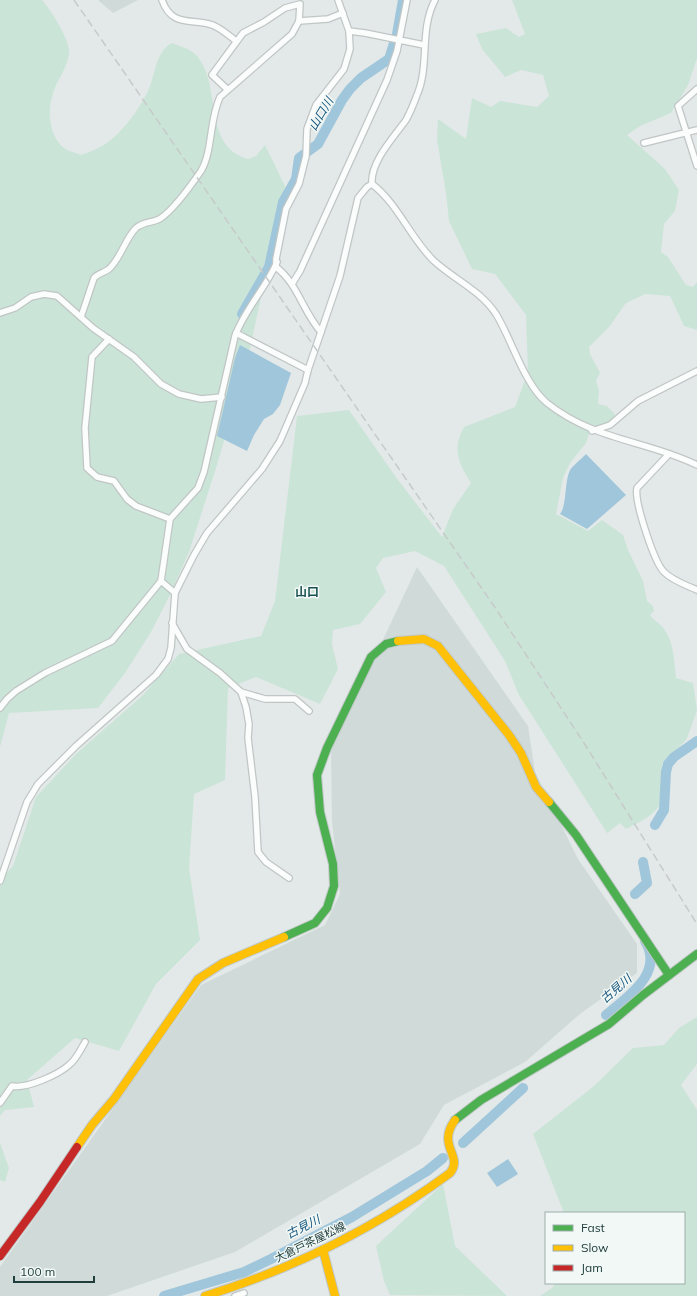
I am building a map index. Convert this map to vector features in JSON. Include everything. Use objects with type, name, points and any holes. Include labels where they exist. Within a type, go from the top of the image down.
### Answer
[{"type":"street","points":[[162,0],[164,7],[179,20],[210,24],[223,30],[236,41]]},
{"type":"street","points":[[321,332],[310,319],[286,275],[276,267],[276,259],[286,209],[299,184],[306,156],[307,129],[316,105],[344,69],[350,49],[349,31],[338,0]]},
{"type":"street","points":[[292,284],[300,271],[387,80],[399,40],[406,0]]},
{"type":"street","points":[[372,184],[372,176],[386,145],[406,119],[418,93],[422,75],[424,45],[429,11],[435,0]]},
{"type":"street","points":[[82,318],[94,278],[97,274],[108,269],[137,227],[147,221],[160,218],[171,209],[201,170],[207,151],[215,107],[220,97],[227,89],[292,34],[299,21],[300,4],[285,8],[264,22],[243,33],[236,41],[212,75],[227,89]]},
{"type":"street","points":[[299,21],[328,19],[342,13]]},
{"type":"street","points":[[349,31],[424,45]]},
{"type":"street","points":[[697,89],[678,106],[697,166]]},
{"type":"street","points":[[644,143],[697,130]]},
{"type":"street","points":[[0,881],[28,802],[38,784],[76,746],[156,675],[168,659],[172,648],[172,623],[175,593],[207,533],[262,469],[280,441],[305,383],[340,276],[358,198],[367,187],[372,184]]},
{"type":"street","points":[[372,184],[383,192],[418,244],[434,261],[478,293],[496,314],[539,395],[547,403],[592,431],[669,454],[697,465]]},
{"type":"street","points":[[0,708],[16,691],[45,673],[112,642],[161,581],[170,519],[198,488],[208,460],[229,358],[236,333],[242,320],[261,291],[277,262]]},
{"type":"street","points":[[0,313],[16,308],[31,297],[44,294],[57,296],[82,318],[134,357],[161,384],[179,394],[200,399],[222,397]]},
{"type":"street","points":[[236,333],[308,370]]},
{"type":"street","points":[[109,339],[92,357],[85,428],[86,468],[97,477],[114,481],[127,499],[136,506],[170,519]]},
{"type":"street","points":[[592,431],[610,425],[638,401],[697,371]]},
{"type":"street","points":[[669,454],[637,488],[640,508],[652,548],[661,568],[670,577],[697,590]]},
{"type":"street","points":[[161,581],[175,593]]},
{"type":"street","points":[[172,623],[187,649],[220,672],[241,692],[265,699],[296,699],[309,711]]},
{"type":"street","points":[[0,1256],[40,1202],[92,1125],[114,1099],[198,979],[223,963],[315,924],[328,908],[334,886],[333,864],[320,812],[317,791],[317,775],[327,748],[371,658],[386,644],[404,639],[424,639],[438,646],[509,735],[521,753],[536,787],[576,835],[669,975],[697,954]]},
{"type":"street","points":[[241,692],[246,707],[249,724],[248,738],[255,797],[258,852],[266,862],[289,878]]},
{"type":"street","name":"大倉戸茶屋松線","points":[[205,1296],[253,1281],[323,1250],[419,1196],[450,1173],[454,1168],[455,1162],[447,1142],[449,1128],[457,1117],[481,1100],[609,1024],[669,975]]},
{"type":"street","points":[[0,1103],[12,1086],[17,1087],[34,1084],[70,1064],[85,1042]]},
{"type":"street","points":[[323,1250],[329,1268],[335,1296]]},
{"type":"street","points":[[235,1296],[244,1293]]},
{"type":"shaded area","points":[[98,0],[138,0],[113,13]]},
{"type":"shaded area","points":[[417,567],[528,726],[535,772],[578,859],[637,944],[637,973],[580,1014],[525,1062],[444,1105],[420,1144],[235,1252],[107,1296],[0,1296],[0,1267],[201,985],[325,925],[340,894],[332,822],[331,751]]},
{"type":"green space","points":[[0,0],[42,0],[64,34],[69,48],[69,54],[68,60],[54,92],[51,104],[50,119],[53,133],[61,146],[67,150],[81,155],[104,145],[117,134],[140,106],[151,84],[162,52],[172,43],[193,52],[204,66],[209,81],[218,127],[224,141],[233,152],[248,159],[256,156],[265,145],[285,186],[249,353],[217,465],[189,552],[170,595],[151,632],[125,673],[98,708],[9,713],[0,747]]},
{"type":"green space","points":[[512,0],[697,0],[697,58],[688,85],[671,113],[640,126],[627,135],[665,169],[679,190],[675,211],[664,224],[661,252],[668,257],[686,285],[693,287],[697,282],[697,330],[684,326],[670,296],[645,294],[626,303],[609,327],[589,347],[590,354],[600,373],[596,381],[599,390],[598,404],[607,406],[614,413],[615,418],[609,424],[591,428],[586,443],[570,463],[563,478],[556,514],[588,531],[602,520],[623,535],[628,550],[643,581],[647,601],[653,606],[654,611],[650,615],[662,627],[670,640],[676,678],[693,683],[697,710],[686,740],[662,764],[661,802],[654,812],[643,820],[626,829],[620,823],[607,833],[519,695],[505,661],[444,566],[415,551],[383,558],[376,568],[386,592],[360,624],[333,630],[332,644],[338,669],[320,704],[256,677],[228,688],[225,780],[194,794],[189,868],[200,940],[156,984],[119,1051],[75,1038],[27,1080],[34,1107],[5,1110],[0,1116],[0,880],[13,866],[36,797],[76,754],[142,696],[179,654],[261,636],[275,601],[297,416],[349,410],[398,480],[442,537],[453,509],[471,483],[458,455],[458,442],[464,427],[515,407],[528,372],[526,315],[495,274],[472,269],[449,221],[437,140],[438,119],[466,139],[472,98],[491,107],[500,101],[537,107],[549,96],[543,75],[521,70],[505,77],[482,49],[476,34],[506,28],[519,37],[525,34]]},
{"type":"green space","points":[[697,1017],[697,1064],[681,1085],[697,1110],[697,1296],[540,1296],[555,1284],[685,1284],[685,1212],[564,1212],[533,1134],[594,1086],[633,1048],[664,1045],[679,1028]]},
{"type":"green space","points":[[0,1143],[9,1168],[5,1182],[0,1180]]},
{"type":"green space","points":[[443,1184],[455,1246],[507,1296],[390,1295],[384,1281],[376,1246]]},
{"type":"water","points":[[240,345],[291,373],[280,405],[273,414],[264,419],[254,435],[247,451],[217,436],[235,358]]},
{"type":"water","points":[[586,454],[626,495],[587,529],[560,514],[564,506],[570,470]]},
{"type":"water","points":[[508,1159],[518,1174],[497,1187],[487,1173]]},
{"type":"waterway","name":"山口川","points":[[242,314],[269,267],[283,202],[296,179],[299,158],[318,144],[342,100],[350,89],[361,78],[389,59],[397,34],[403,0]]},
{"type":"waterway","name":"古見川","points":[[655,825],[664,810],[666,772],[668,764],[674,757],[697,741]]},
{"type":"waterway","name":"古見川","points":[[635,894],[647,883],[643,862]]},
{"type":"waterway","name":"古見川","points":[[606,1015],[633,992],[647,974],[650,964],[650,953],[645,941]]},
{"type":"waterway","name":"古見川","points":[[463,1143],[523,1088]]},
{"type":"waterway","name":"古見川","points":[[164,1296],[244,1272],[271,1259],[352,1217],[427,1171],[443,1158]]},
{"type":"railway","points":[[74,0],[494,606],[584,743],[697,924]]},
{"type":"traffic: fast","points":[[284,937],[315,923],[327,908],[334,886],[333,864],[320,812],[317,775],[327,748],[371,657],[386,644],[398,641]]},
{"type":"traffic: fast","points":[[549,802],[576,835],[669,975]]},
{"type":"traffic: fast","points":[[455,1120],[481,1100],[609,1024],[643,995],[697,954]]},
{"type":"traffic: slow","points":[[398,641],[424,639],[438,646],[509,735],[521,753],[536,787],[549,802]]},
{"type":"traffic: slow","points":[[77,1147],[92,1125],[114,1099],[198,979],[223,963],[284,937]]},
{"type":"traffic: slow","points":[[205,1296],[270,1273],[301,1260],[363,1229],[422,1193],[450,1173],[453,1167],[454,1161],[448,1137],[455,1120]]},
{"type":"traffic: slow","points":[[323,1250],[335,1296]]},
{"type":"traffic: jam","points":[[0,1256],[40,1202],[77,1147]]},
{"type":"district","name":"山口","points":[[307,592]]}]
